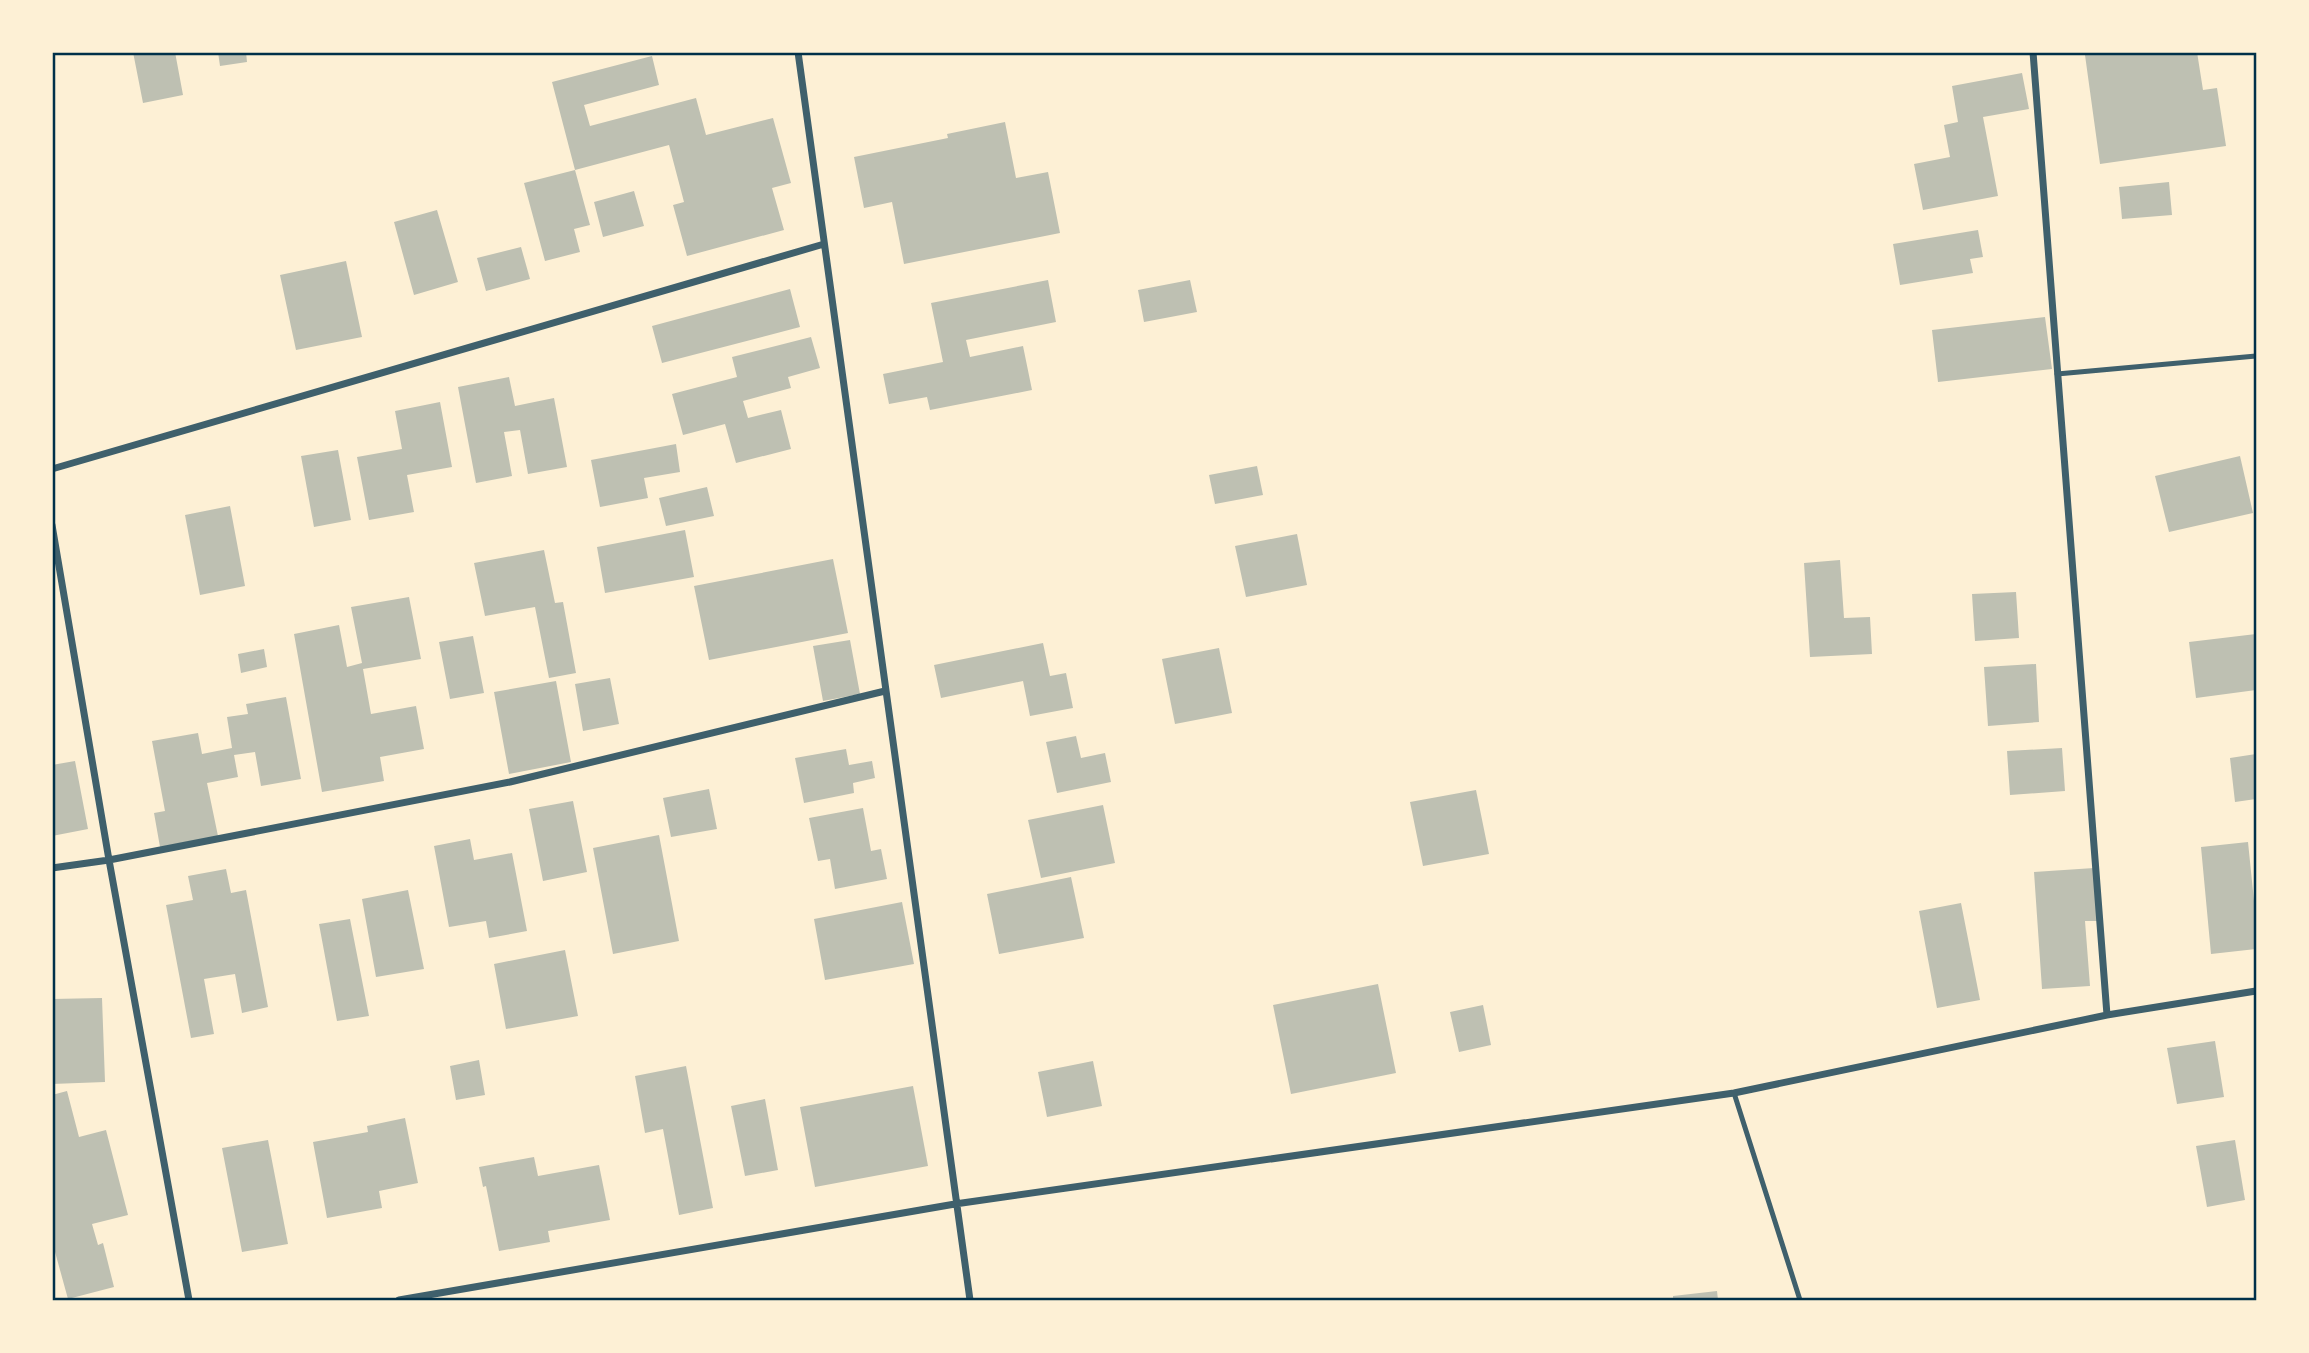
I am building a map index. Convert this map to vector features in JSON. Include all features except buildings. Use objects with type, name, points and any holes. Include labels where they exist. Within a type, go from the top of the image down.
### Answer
[{"type":"street","points":[[798,52],[970,1300]]},
{"type":"street","points":[[2033,52],[2107,1015]]},
{"type":"street","points":[[52,469],[824,244]]},
{"type":"street","points":[[52,525],[109,860],[189,1300]]},
{"type":"street","points":[[52,868],[109,860],[510,782],[885,691]]},
{"type":"street","points":[[399,1300],[955,1204],[1734,1093],[2107,1015],[2256,990]]},
{"type":"lane","points":[[2057,374],[2256,356]]},
{"type":"lane","points":[[1734,1093],[1800,1300]]}]
